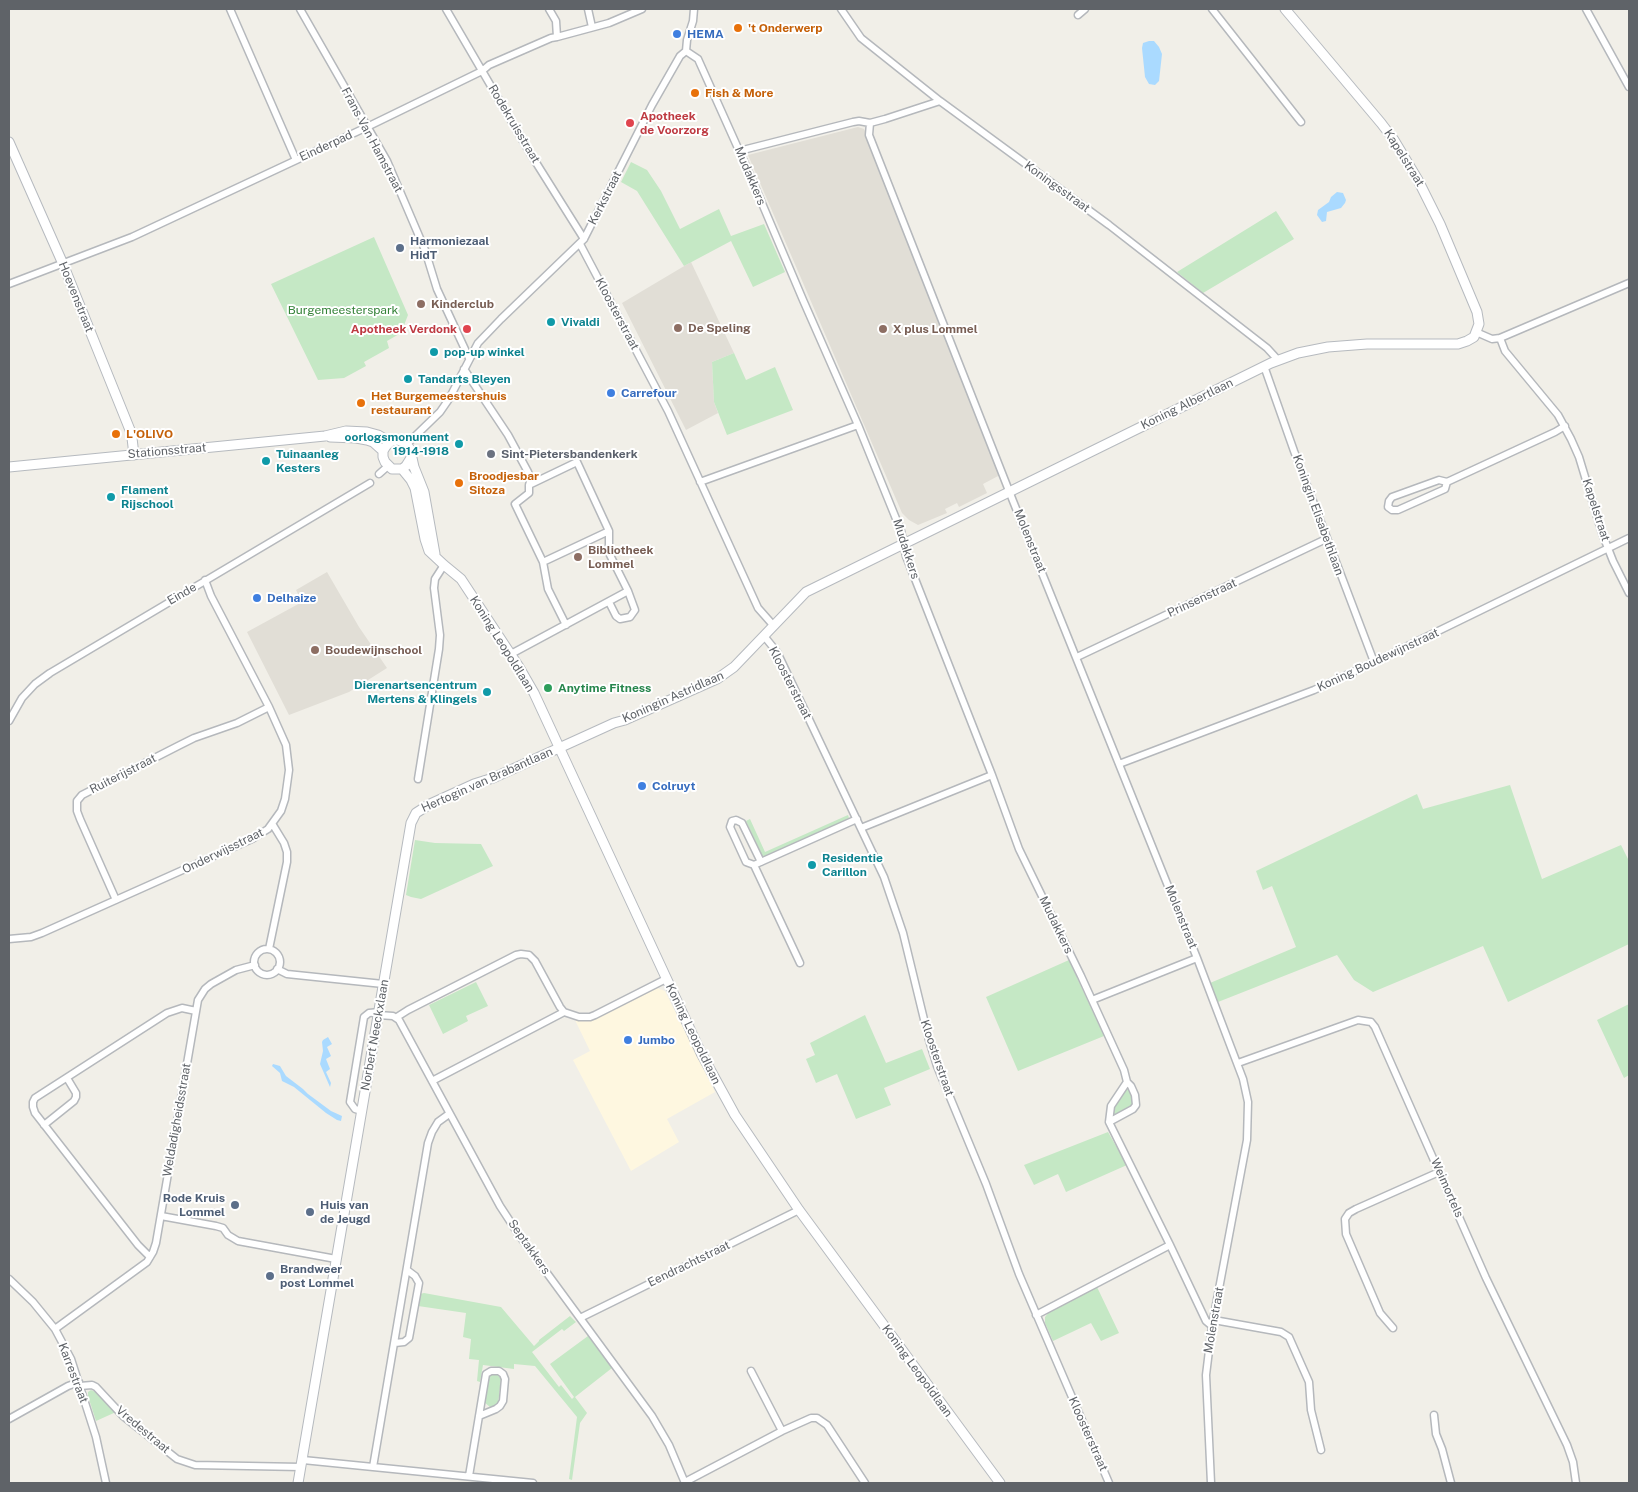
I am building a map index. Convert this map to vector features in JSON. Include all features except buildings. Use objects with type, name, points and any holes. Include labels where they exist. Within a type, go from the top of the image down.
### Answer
[{"type":"main road","name":"Kapelstraat","points":[[1285,9],[1370,108],[1407,160],[1431,206],[1477,312],[1479,320],[1476,332]]},
{"type":"main road","name":"Hoevenstraat","points":[[9,142],[63,264],[130,430],[134,454]]},
{"type":"main road","name":"Koning Albertlaan","points":[[773,625],[806,592],[1278,360],[1311,350],[1346,345],[1460,344],[1469,340],[1476,332]]},
{"type":"main road","name":"Stationsstraat","points":[[9,466],[325,436],[346,431],[367,432],[378,435],[390,442]]},
{"type":"main road","name":"Stationsstraat","points":[[325,436],[367,440],[373,442],[383,451]]},
{"type":"main road","points":[[411,458],[406,466],[402,469],[397,469],[388,466],[383,457],[383,451],[390,442],[401,441],[407,444],[424,492],[422,504]]},
{"type":"main road","points":[[402,469],[411,480],[422,504]]},
{"type":"main road","name":"Koning Leopoldlaan","points":[[422,504],[436,558],[461,579],[534,693],[666,979],[722,1092],[752,1142],[799,1210],[1000,1483]]},
{"type":"main road","name":"Koningin Astridlaan","points":[[559,748],[717,679],[734,667],[773,625]]},
{"type":"main road","name":"Hertogin van Brabantlaan","points":[[416,813],[430,804],[474,784],[493,778],[559,748]]},
{"type":"main road","name":"Norbert Neeckxlaan","points":[[298,1483],[411,823],[416,813]]},
{"type":"street","points":[[230,9],[296,160]]},
{"type":"street","name":"Frans Van Hamstraat","points":[[300,9],[387,162],[425,250],[437,289],[469,358]]},
{"type":"street","name":"Rodekruisstraat","points":[[446,9],[582,242]]},
{"type":"street","points":[[549,9],[556,21],[557,37]]},
{"type":"street","points":[[588,9],[592,27]]},
{"type":"street","name":"Einderpad","points":[[9,284],[132,237],[367,127],[482,71],[489,65],[551,38],[609,23],[642,9]]},
{"type":"street","name":"Kerkstraat","points":[[407,444],[440,412],[449,399],[478,343],[500,319],[582,242],[652,105],[680,56],[686,51],[687,40],[694,20],[694,9]]},
{"type":"street","name":"Koningsstraat","points":[[841,9],[861,38],[940,101],[1109,225],[1267,348],[1278,360]]},
{"type":"street","points":[[1078,15],[1085,9]]},
{"type":"street","points":[[1212,9],[1301,122]]},
{"type":"street","points":[[1586,9],[1629,87]]},
{"type":"street","name":"Mudakkers","points":[[686,51],[698,59],[858,425],[901,531],[906,556],[1019,849],[1092,1000],[1124,1070],[1127,1082],[1131,1086],[1136,1106],[1109,1122]]},
{"type":"street","points":[[739,151],[859,121],[870,123],[940,101]]},
{"type":"street","name":"Molenstraat","points":[[870,123],[868,135],[1197,958],[1243,1079],[1248,1102],[1247,1140],[1213,1323],[1206,1375],[1211,1483]]},
{"type":"street","name":"Kloosterstraat","points":[[582,242],[668,411],[758,608],[773,625]]},
{"type":"street","points":[[1476,332],[1492,339],[1500,338],[1629,283]]},
{"type":"street","name":"Kapelstraat","points":[[1500,338],[1505,351],[1565,426],[1579,457],[1602,533],[1629,593]]},
{"type":"street","name":"Koningin Elisabethlaan","points":[[1264,366],[1326,539],[1374,662]]},
{"type":"street","points":[[464,369],[508,435],[531,479],[529,493],[515,504],[543,562],[548,589],[566,625]]},
{"type":"street","points":[[700,482],[858,425]]},
{"type":"street","points":[[1447,482],[1445,489],[1398,510],[1392,510],[1388,507],[1392,497],[1440,480],[1447,482],[1565,426]]},
{"type":"street","points":[[529,485],[577,462],[608,530],[609,553],[628,590],[635,607],[634,613],[630,617],[620,619],[616,616],[608,602]]},
{"type":"street","points":[[379,474],[388,466]]},
{"type":"street","name":"Einde","points":[[9,721],[22,698],[50,672],[370,483]]},
{"type":"street","points":[[543,562],[608,530]]},
{"type":"street","name":"Koning Boudewijnstraat","points":[[1119,764],[1314,690],[1629,538]]},
{"type":"street","name":"Prinsenstraat","points":[[1077,657],[1326,539]]},
{"type":"street","points":[[418,779],[440,649],[434,588],[435,579],[444,565]]},
{"type":"street","name":"Onderwijsstraat","points":[[9,939],[31,937],[42,933],[252,839],[268,829],[281,811],[285,799],[289,770],[286,745],[205,580]]},
{"type":"street","points":[[510,654],[628,590]]},
{"type":"street","name":"Kloosterstraat","points":[[764,636],[777,652],[884,877],[910,960],[937,1066],[986,1184],[1003,1233],[1036,1315],[1110,1483]]},
{"type":"street","name":"Ruiterijstraat","points":[[116,900],[80,819],[77,811],[77,801],[82,795],[194,738],[237,722],[269,707]]},
{"type":"street","points":[[861,828],[992,775]]},
{"type":"street","points":[[800,963],[758,863],[742,823],[736,820],[732,822],[730,828],[746,862],[758,863],[856,819]]},
{"type":"street","points":[[269,949],[287,862],[284,843],[273,824]]},
{"type":"street","points":[[269,949],[273,950],[279,957],[279,966],[271,974],[263,974],[255,965],[256,957],[261,950],[269,949]]},
{"type":"street","points":[[362,1111],[355,1110],[350,1102],[364,1017],[369,1013],[397,1017],[450,988],[521,954],[529,955],[535,962],[564,1012],[579,1017],[590,1017],[666,979]]},
{"type":"street","name":"Molenstraat","points":[[1092,1000],[1197,958]]},
{"type":"street","name":"Weldadigheidsstraat","points":[[150,1257],[156,1243],[198,1000],[211,984],[236,970],[255,965]]},
{"type":"street","points":[[277,969],[287,974],[383,984]]},
{"type":"street","points":[[55,1329],[146,1262],[150,1257],[138,1245],[44,1125],[35,1113],[33,1102],[35,1098],[167,1013],[182,1008],[196,1011]]},
{"type":"street","points":[[432,1081],[564,1012]]},
{"type":"street","name":"Septakkers","points":[[397,1017],[491,1190],[514,1228],[652,1416],[685,1483]]},
{"type":"street","name":"Weimortels","points":[[1238,1063],[1351,1022],[1365,1020],[1371,1022],[1486,1278],[1567,1445],[1573,1462],[1576,1483]]},
{"type":"street","points":[[44,1125],[74,1101],[76,1097],[76,1093],[67,1078]]},
{"type":"street","points":[[1127,1082],[1111,1106],[1109,1122],[1206,1321],[1281,1332],[1289,1337],[1309,1382],[1311,1410],[1321,1450]]},
{"type":"street","points":[[373,1467],[428,1143],[438,1122],[449,1114]]},
{"type":"street","points":[[1393,1328],[1380,1313],[1346,1234],[1345,1219],[1349,1213],[1439,1172]]},
{"type":"street","name":"Eendrachtstraat","points":[[580,1318],[799,1210]]},
{"type":"street","points":[[161,1216],[223,1228],[228,1235],[238,1241],[336,1259]]},
{"type":"street","points":[[1036,1315],[1170,1245]]},
{"type":"street","points":[[395,1343],[404,1342],[409,1338],[419,1283],[407,1270]]},
{"type":"street","name":"Karrestraat","points":[[9,1279],[33,1302],[55,1329],[71,1359],[96,1437],[106,1483]]},
{"type":"street","points":[[469,1476],[478,1416],[486,1374],[495,1370],[499,1371],[505,1379],[500,1406],[478,1416]]},
{"type":"street","points":[[751,1371],[782,1431]]},
{"type":"street","points":[[9,1419],[68,1386],[80,1384]]},
{"type":"street","name":"Vredestraat","points":[[80,1384],[96,1387],[123,1416],[177,1459],[195,1465],[302,1463],[373,1467],[531,1483]]},
{"type":"street","points":[[1434,1415],[1436,1434],[1442,1448],[1451,1483]]},
{"type":"street","points":[[685,1483],[782,1431],[811,1418],[822,1420],[827,1425],[865,1483]]},
{"type":"shaded area","name":"X plus Lommel","points":[[858,127],[865,131],[1000,475],[983,484],[987,493],[959,507],[957,503],[945,509],[947,513],[918,525],[902,513],[748,155]]},
{"type":"shaded area","name":"De Speling","points":[[691,262],[734,353],[712,362],[714,402],[718,413],[686,430],[622,303]]},
{"type":"shaded area","name":"Boudewijnschool","points":[[327,572],[359,627],[387,668],[349,692],[289,715],[247,632],[302,602],[296,590]]},
{"type":"shaded area","points":[[657,988],[665,991],[715,1092],[667,1119],[679,1142],[631,1171],[573,1060],[590,1051],[575,1020],[587,1021],[596,1019]]},
{"type":"green space","points":[[631,162],[647,170],[661,191],[680,229],[719,209],[731,236],[764,224],[785,272],[753,287],[731,241],[684,266],[637,191],[621,182]]},
{"type":"green space","points":[[1276,211],[1294,239],[1203,293],[1177,272]]},
{"type":"green space","name":"Burgemeesterspark","points":[[374,237],[408,315],[401,333],[387,341],[389,348],[364,362],[366,366],[344,378],[318,380],[271,284]]},
{"type":"green space","points":[[734,353],[746,380],[775,367],[793,410],[727,435],[714,402],[712,362]]},
{"type":"green space","points":[[1510,785],[1542,879],[1621,845],[1629,861],[1629,944],[1508,1002],[1483,946],[1373,992],[1354,980],[1337,955],[1218,1002],[1210,983],[1296,947],[1272,886],[1263,890],[1256,871],[1417,794],[1423,809]]},
{"type":"green space","points":[[848,815],[849,818],[844,821],[763,857],[746,821],[750,819],[765,852]]},
{"type":"green space","points":[[415,840],[435,843],[481,844],[493,866],[421,899],[411,897],[406,895]]},
{"type":"green space","points":[[1069,960],[1104,1036],[1018,1071],[986,997]]},
{"type":"green space","points":[[476,982],[488,1006],[466,1016],[468,1021],[443,1034],[429,1005]]},
{"type":"green space","points":[[1629,1004],[1629,1075],[1624,1078],[1597,1020]]},
{"type":"green space","points":[[865,1015],[886,1063],[922,1049],[930,1069],[884,1088],[891,1105],[856,1119],[837,1074],[816,1083],[806,1059],[815,1055],[810,1043]]},
{"type":"green space","points":[[1129,1089],[1134,1100],[1132,1106],[1114,1116],[1112,1115],[1115,1106],[1126,1090]]},
{"type":"green space","points":[[1108,1132],[1127,1165],[1066,1192],[1058,1174],[1034,1185],[1024,1165]]},
{"type":"green space","points":[[1097,1287],[1119,1333],[1101,1341],[1091,1323],[1053,1341],[1045,1323],[1045,1317],[1049,1312]]},
{"type":"green space","points":[[424,1293],[501,1307],[534,1346],[570,1316],[576,1322],[564,1331],[562,1329],[532,1352],[559,1387],[561,1385],[572,1399],[574,1397],[550,1364],[588,1336],[612,1368],[575,1397],[587,1413],[580,1423],[572,1480],[569,1479],[577,1417],[535,1366],[514,1364],[514,1369],[483,1365],[480,1382],[477,1381],[479,1360],[469,1359],[471,1339],[463,1337],[466,1313],[418,1306],[420,1294]]},
{"type":"green space","points":[[494,1373],[501,1379],[498,1404],[490,1407],[484,1402],[488,1376]]},
{"type":"green space","points":[[91,1390],[98,1393],[116,1412],[96,1421],[88,1396],[88,1392]]},
{"type":"water","points":[[1154,41],[1162,54],[1159,81],[1155,85],[1149,84],[1145,77],[1142,48],[1143,43]]},
{"type":"water","points":[[1337,192],[1343,193],[1346,200],[1345,203],[1341,208],[1327,212],[1326,221],[1322,222],[1317,215],[1318,210],[1329,202],[1331,197]]},
{"type":"water","points":[[328,1037],[332,1044],[327,1047],[331,1056],[326,1059],[330,1069],[326,1072],[331,1083],[330,1087],[320,1064],[323,1051],[322,1042]]},
{"type":"water","points":[[273,1064],[280,1066],[286,1076],[308,1094],[331,1111],[342,1116],[341,1121],[326,1113],[294,1087],[282,1081],[280,1073],[272,1066]]},
{"type":"place","name":"'t Onderwerp","points":[[738,28]]},
{"type":"place","name":"HEMA","points":[[677,34]]},
{"type":"place","name":"Fish & More","points":[[695,93]]},
{"type":"place","name":"Apotheek de Voorzorg","points":[[630,123]]},
{"type":"place","name":"Harmoniezaal HidT","points":[[400,248]]},
{"type":"place","name":"Kinderclub","points":[[421,304]]},
{"type":"place","name":"Vivaldi","points":[[551,322]]},
{"type":"place","name":"De Speling","points":[[678,328]]},
{"type":"place","name":"Apotheek Verdonk","points":[[467,329]]},
{"type":"place","name":"X plus Lommel","points":[[883,329]]},
{"type":"place","name":"pop-up winkel","points":[[434,352]]},
{"type":"place","name":"Tandarts Bleyen","points":[[408,379]]},
{"type":"place","name":"Carrefour","points":[[611,393]]},
{"type":"place","name":"Het Burgemeestershuis restaurant","points":[[361,403]]},
{"type":"place","name":"L'OLIVO","points":[[116,434]]},
{"type":"place","name":"oorlogsmonument 1914-1918","points":[[459,444]]},
{"type":"place","name":"Sint-Pietersbandenkerk","points":[[491,454]]},
{"type":"place","name":"Tuinaanleg Kesters","points":[[266,461]]},
{"type":"place","name":"Broodjesbar Sitoza","points":[[459,483]]},
{"type":"place","name":"Flament Rijschool","points":[[111,497]]},
{"type":"place","name":"Bibliotheek Lommel","points":[[578,557]]},
{"type":"place","name":"Delhaize","points":[[257,598]]},
{"type":"place","name":"Boudewijnschool","points":[[315,650]]},
{"type":"place","name":"Anytime Fitness","points":[[548,688]]},
{"type":"place","name":"Dierenartsencentrum Mertens & Klingels","points":[[487,692]]},
{"type":"place","name":"Colruyt","points":[[642,786]]},
{"type":"place","name":"Residentie Carillon","points":[[812,865]]},
{"type":"place","name":"Jumbo","points":[[628,1040]]},
{"type":"place","name":"Rode Kruis Lommel","points":[[235,1205]]},
{"type":"place","name":"Huis van de Jeugd","points":[[310,1212]]},
{"type":"place","name":"Brandweer post Lommel","points":[[270,1276]]}]
